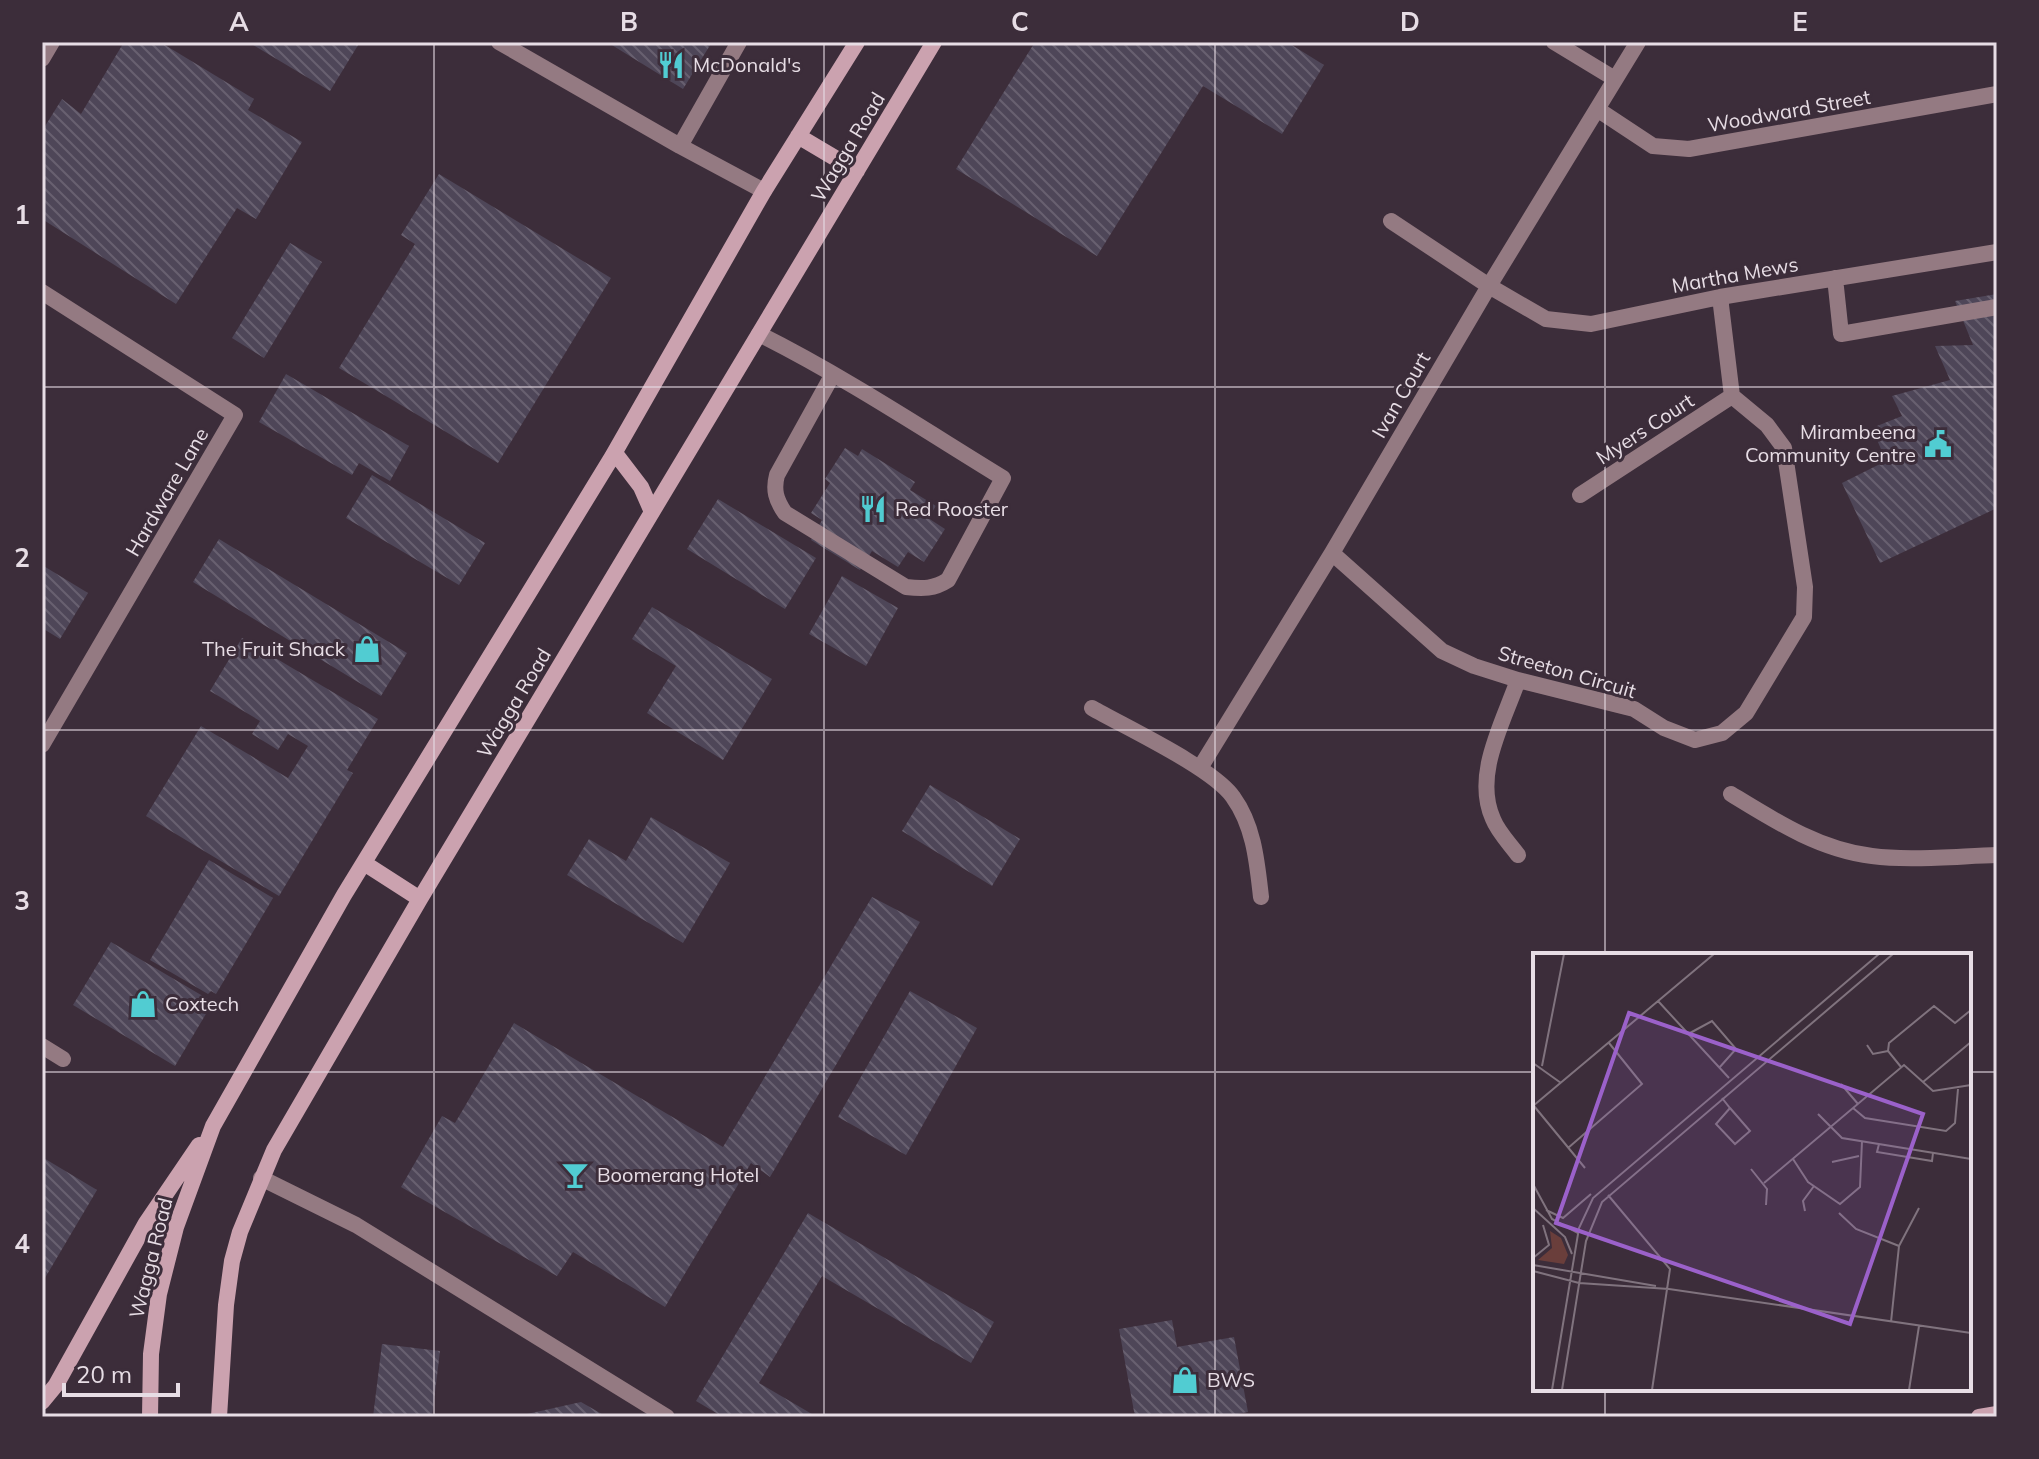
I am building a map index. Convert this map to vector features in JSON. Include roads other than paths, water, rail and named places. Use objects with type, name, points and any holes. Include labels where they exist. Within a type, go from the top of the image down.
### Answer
[{"type":"main road","name":"Wagga Road","points":[[150,1417],[151,1354],[159,1294],[176,1227],[213,1126],[364,863],[615,453],[764,191],[857,42]]},
{"type":"main road","name":"Wagga Road","points":[[219,1417],[232,1261],[261,1178],[285,1131],[420,899],[934,42]]},
{"type":"main road","points":[[798,136],[857,171]]},
{"type":"main road","points":[[615,453],[641,487],[652,512]]},
{"type":"main road","points":[[364,863],[420,899]]},
{"type":"main road","points":[[42,1402],[56,1385],[160,1200],[213,1126]]},
{"type":"main road","points":[[1979,1417],[1997,1414]]},
{"type":"street","points":[[42,59],[52,42]]},
{"type":"street","points":[[499,42],[764,191]]},
{"type":"street","points":[[680,146],[739,42]]},
{"type":"street","points":[[1554,42],[1615,79]]},
{"type":"street","name":"Ivan Court","points":[[1200,768],[1638,42]]},
{"type":"street","name":"Woodward Street","points":[[1597,109],[1653,146],[1689,149],[1997,94]]},
{"type":"street","name":"Martha Mews","points":[[1391,221],[1489,286],[1546,319],[1591,324],[1720,297],[1997,252]]},
{"type":"street","points":[[1835,278],[1841,334],[1997,307]]},
{"type":"street","name":"Hardware Lane","points":[[42,292],[235,415],[42,745]]},
{"type":"street","points":[[1720,297],[1732,396]]},
{"type":"street","points":[[759,334],[833,374],[1003,478],[948,580],[927,589],[906,587],[785,513],[775,495],[777,475],[833,374]]},
{"type":"street","name":"Streeton Circuit","points":[[1332,553],[1442,651],[1474,666],[1634,709],[1664,728],[1695,740],[1722,733],[1746,713],[1804,617],[1805,587],[1784,448],[1767,425],[1732,396]]},
{"type":"street","name":"Myers Court","points":[[1580,495],[1732,396]]},
{"type":"street","points":[[1518,680],[1486,776],[1485,797],[1494,822],[1518,855]]},
{"type":"street","points":[[1092,708],[1200,768],[1233,795],[1255,843],[1261,897]]},
{"type":"street","points":[[1731,794],[1822,844],[1871,856],[1997,855]]},
{"type":"street","points":[[42,1046],[63,1059]]},
{"type":"street","points":[[261,1178],[356,1225],[667,1417]]},
{"type":"place","name":"McDonald's","points":[[671,65]]},
{"type":"place","name":"Mirambeena Community Centre","points":[[1938,444]]},
{"type":"place","name":"Red Rooster","points":[[873,509]]},
{"type":"place","name":"The Fruit Shack","points":[[367,649]]},
{"type":"place","name":"Coxtech","points":[[143,1004]]},
{"type":"place","name":"Boomerang Hotel","points":[[575,1175]]},
{"type":"place","name":"BWS","points":[[1185,1380]]}]
